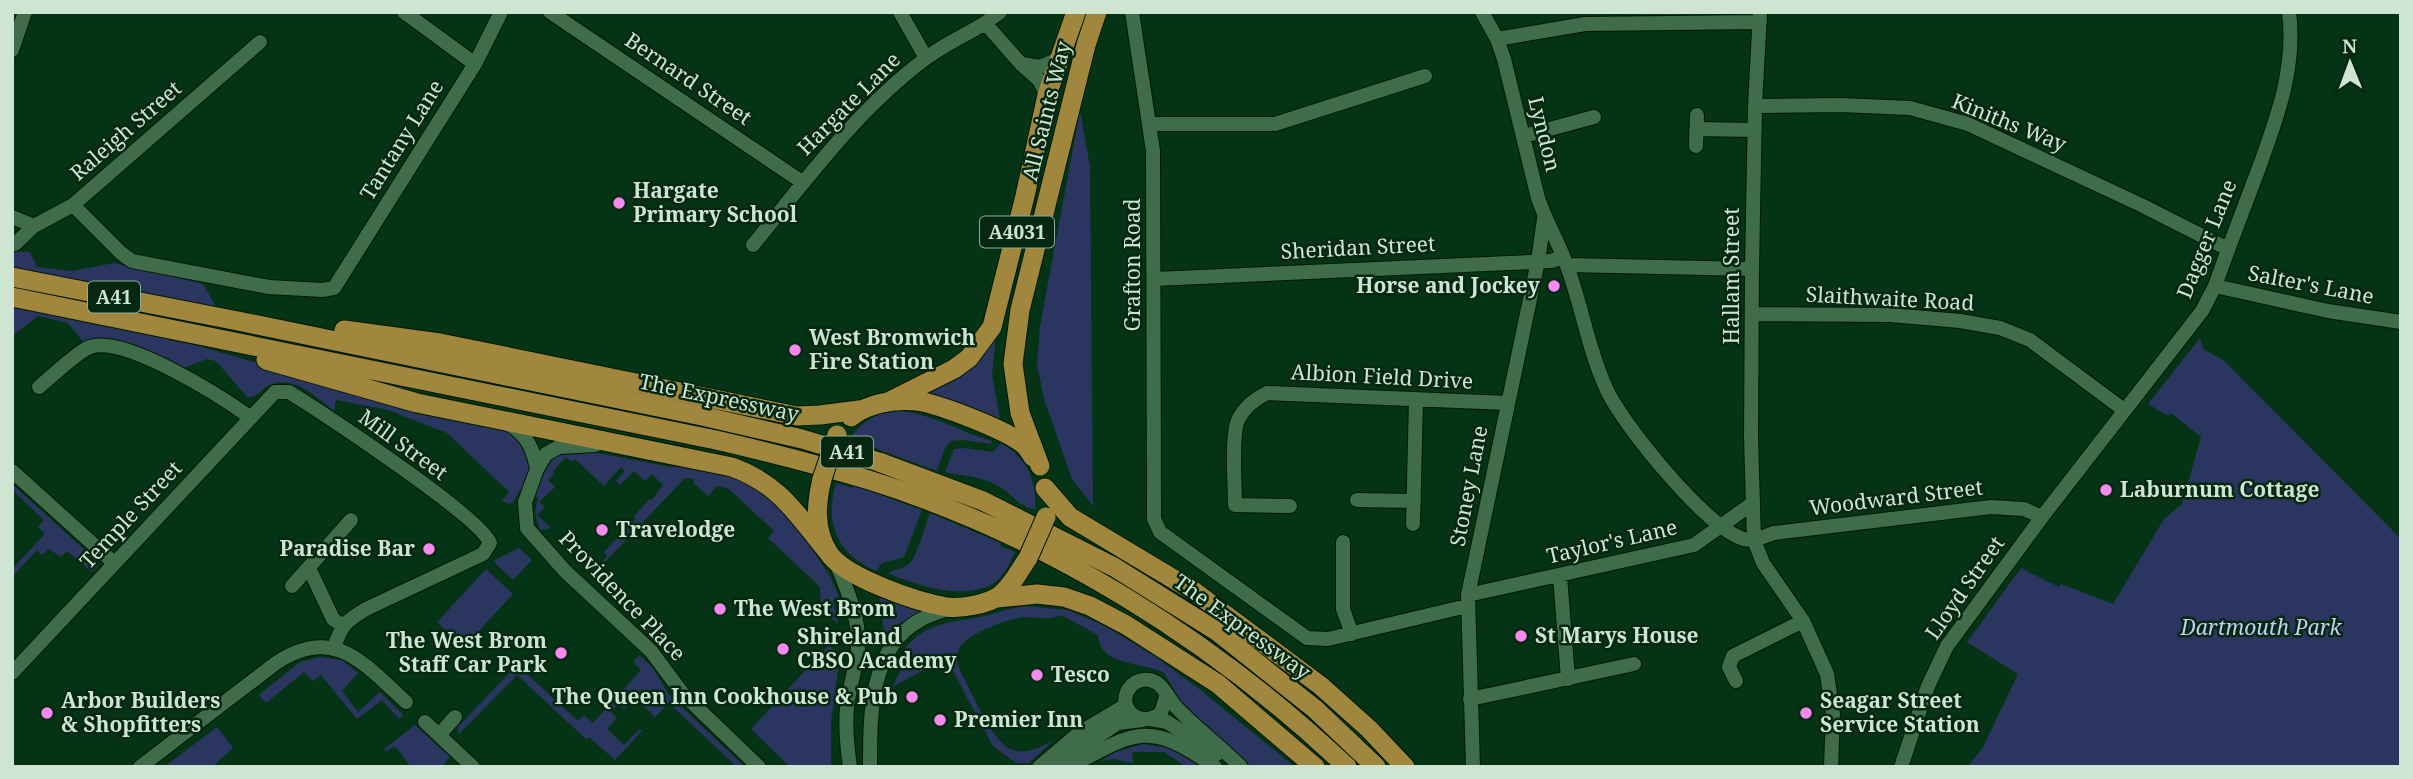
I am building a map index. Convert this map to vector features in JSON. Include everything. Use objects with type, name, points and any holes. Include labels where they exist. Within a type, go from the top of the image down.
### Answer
[{"type":"highway","name":"All Saints Way","points":[[890,401],[954,369],[969,358],[992,327],[1026,196],[1047,95],[1076,12]]},
{"type":"highway","name":"All Saints Way","points":[[1040,466],[1020,413],[1013,364],[1020,310],[1086,45],[1097,12]]},
{"type":"highway","name":"The Expressway","points":[[12,277],[702,416],[802,439],[879,461],[984,501],[1114,567],[1218,632],[1315,709],[1376,767]]},
{"type":"highway","name":"A41","points":[[12,297],[215,341],[302,371],[417,403],[732,467],[755,475],[780,494],[832,558]]},
{"type":"highway","name":"A41","points":[[226,318],[298,324],[440,343],[797,416],[859,410]]},
{"type":"highway","name":"The Expressway","points":[[215,341],[743,446],[872,481],[940,506],[1077,569],[1146,610],[1230,667],[1305,728],[1347,767]]},
{"type":"highway","name":"A4031","points":[[859,410],[890,401],[918,401],[990,427],[1023,444],[1040,466],[1048,505],[1046,517],[1028,558],[1013,582],[997,597]]},
{"type":"highway","points":[[859,410],[843,423],[822,479],[816,514],[832,558],[878,585],[950,608],[997,597],[1037,594],[1064,597],[1090,606],[1126,625],[1218,684],[1315,767]]},
{"type":"highway","points":[[1045,488],[1070,517],[1195,592],[1321,686],[1369,729],[1405,767]]},
{"type":"street","points":[[12,50],[25,12]]},
{"type":"street","points":[[404,12],[476,61]]},
{"type":"street","name":"Tantany Lane","points":[[73,205],[132,261],[269,287],[321,290],[334,288],[476,61],[501,12]]},
{"type":"street","name":"Bernard Street","points":[[550,12],[802,182]]},
{"type":"street","points":[[900,12],[926,58]]},
{"type":"street","name":"Hargate Lane","points":[[753,245],[802,182],[871,105],[926,58],[1000,12]]},
{"type":"street","name":"Grafton Road","points":[[1132,12],[1153,151],[1154,519]]},
{"type":"street","name":"Lyndon","points":[[1482,12],[1497,39],[1545,218],[1565,261],[1606,389],[1647,451],[1722,526]]},
{"type":"street","name":"Dagger Lane","points":[[2042,517],[2202,311],[2215,286],[2280,108],[2291,47],[2289,12]]},
{"type":"street","points":[[1497,39],[1585,24],[1760,17]]},
{"type":"street","name":"Hallam Street","points":[[1754,540],[1751,437],[1754,314],[1752,268],[1755,106],[1760,17]]},
{"type":"street","points":[[985,23],[1039,80],[1047,95]]},
{"type":"street","name":"Raleigh Street","points":[[15,244],[34,226],[73,205],[260,42]]},
{"type":"street","points":[[1021,64],[1040,67],[1059,59]]},
{"type":"street","points":[[1150,124],[1275,124],[1425,76]]},
{"type":"street","name":"Kiniths Way","points":[[1755,106],[1910,108],[1968,124],[2141,205],[2228,250]]},
{"type":"street","points":[[1524,136],[1594,117]]},
{"type":"street","points":[[1696,146],[1696,122],[1755,130]]},
{"type":"street","points":[[12,217],[34,226]]},
{"type":"street","name":"Stoney Lane","points":[[1473,767],[1467,600],[1545,218]]},
{"type":"street","name":"Sheridan Street","points":[[1155,279],[1538,261],[1752,268]]},
{"type":"street","name":"Salter's Lane","points":[[2215,286],[2328,311],[2401,322]]},
{"type":"street","name":"Slaithwaite Road","points":[[1754,314],[1890,316],[1960,321],[2000,328],[2030,340],[2124,410]]},
{"type":"street","points":[[39,387],[88,347],[111,346],[182,373],[251,418]]},
{"type":"street","name":"Temple Street","points":[[13,672],[275,393],[284,391]]},
{"type":"street","name":"Mill Street","points":[[284,391],[329,418],[426,486],[482,530],[490,542],[483,554],[366,609],[343,626]]},
{"type":"street","name":"Albion Field Drive","points":[[1290,506],[1235,505],[1237,422],[1245,409],[1267,393],[1507,403]]},
{"type":"street","points":[[1413,524],[1416,400]]},
{"type":"street","points":[[502,421],[521,431],[532,447],[537,469]]},
{"type":"street","points":[[537,469],[546,454],[559,447],[619,444]]},
{"type":"street","name":"Providence Place","points":[[537,469],[525,502],[527,528],[572,577],[651,651],[684,694],[759,767]]},
{"type":"street","points":[[12,471],[114,563]]},
{"type":"street","points":[[1357,500],[1414,501]]},
{"type":"street","name":"Taylor's Lane","points":[[1154,519],[1160,532],[1307,638],[1328,639],[1560,576],[1694,545],[1753,503]]},
{"type":"street","name":"Woodward Street","points":[[1754,540],[1774,533],[1991,507],[2024,509],[2042,517]]},
{"type":"street","name":"Lloyd Street","points":[[1901,767],[1928,685],[1947,646],[2042,517]]},
{"type":"street","points":[[292,586],[351,520]]},
{"type":"street","points":[[1722,526],[1742,539],[1754,540],[1763,563],[1803,621],[1821,657],[1831,689],[1833,736],[1830,767]]},
{"type":"street","points":[[1348,548],[1343,609],[1352,634]]},
{"type":"street","points":[[832,558],[852,602],[858,648],[847,706],[843,767]]},
{"type":"street","points":[[309,568],[333,618],[343,626],[334,648]]},
{"type":"street","points":[[1560,576],[1568,679]]},
{"type":"street","points":[[870,767],[870,723],[877,679],[891,646],[919,620],[950,608]]},
{"type":"street","points":[[1736,681],[1729,667],[1733,656],[1803,621]]},
{"type":"street","points":[[141,767],[287,656],[314,646],[334,648],[352,654],[406,702]]},
{"type":"street","points":[[1470,699],[1634,664]]},
{"type":"street","points":[[1059,767],[1079,749],[1118,723],[1148,720],[1161,713],[1166,697],[1163,689],[1149,680],[1140,680],[1128,690],[1126,705],[1132,715],[1148,720],[1167,722],[1235,767]]},
{"type":"street","points":[[1166,697],[1241,767]]},
{"type":"street","points":[[1039,767],[1079,733],[1126,705]]},
{"type":"street","points":[[439,735],[455,717]]},
{"type":"street","points":[[425,722],[473,767]]},
{"type":"street","points":[[1070,767],[1118,740],[1152,735],[1172,740],[1192,750],[1215,767]]},
{"type":"street","points":[[846,743],[850,767]]},
{"type":"green space","points":[[1080,111],[1090,167],[1093,506],[1072,479],[1044,399],[1037,364],[1040,326]]},
{"type":"green space","points":[[12,251],[30,252],[37,267],[71,271],[114,263],[203,284],[216,307],[12,267]]},
{"type":"green space","points":[[12,305],[202,347],[507,429],[525,445],[530,469],[523,491],[520,490],[510,504],[502,501],[509,492],[447,433],[388,410],[336,400],[334,411],[302,388],[284,382],[275,383],[255,396],[247,397],[216,361],[207,359],[181,369],[85,344],[68,323],[38,316],[12,336]]},
{"type":"green space","points":[[996,336],[992,375],[1000,419],[923,391]]},
{"type":"green space","name":"Dartmouth Park","points":[[2200,338],[2203,349],[2223,360],[2401,539],[2401,767],[1967,767],[1982,749],[2018,674],[1967,642],[2021,568],[2059,587],[2061,584],[2113,604],[2164,519],[2182,504],[2201,437],[2171,413],[2168,416],[2148,404]]},
{"type":"green space","points":[[900,411],[935,419],[992,441],[991,444],[951,441],[945,448],[937,471],[850,439],[871,418]]},
{"type":"green space","points":[[1001,443],[1024,463],[1032,479],[1035,509],[1022,503],[1021,505],[995,484],[945,472],[954,449],[993,452]]},
{"type":"green space","points":[[577,449],[671,467],[700,466],[750,481],[795,523],[831,578],[839,597],[833,599],[838,624],[821,609],[820,587],[768,538],[774,531],[729,489],[717,486],[708,496],[693,483],[695,479],[685,478],[603,564],[601,563],[607,556],[604,552],[663,485],[652,474],[645,481],[634,471],[620,485],[616,481],[625,471],[621,467],[604,486],[575,459],[572,462],[566,457],[548,480],[555,487],[539,502],[545,507],[537,515],[551,528],[540,530],[535,513],[538,497],[535,496],[545,471],[556,454]]},
{"type":"green space","points":[[836,483],[852,488],[854,485],[922,510],[904,557],[882,563],[876,571],[852,556],[837,536],[833,524]]},
{"type":"green space","points":[[12,484],[98,562],[92,572],[67,551],[61,557],[49,549],[42,555],[37,550],[12,577],[12,569],[45,534],[38,527],[44,520],[12,490]]},
{"type":"green space","points":[[930,513],[1001,543],[1000,546],[1015,552],[1001,577],[986,587],[958,591],[928,587],[888,573],[905,567],[913,559]]},
{"type":"green space","points":[[519,548],[532,560],[513,580],[493,561]]},
{"type":"green space","points":[[486,569],[513,594],[464,647],[437,622]]},
{"type":"green space","points":[[879,593],[923,610],[900,623],[888,636],[884,633]]},
{"type":"green space","points":[[1024,606],[1068,610],[1103,625],[1153,655],[1198,688],[1295,767],[1250,767],[1187,711],[1164,673],[1115,658],[1101,646],[1098,635],[1061,615],[1017,618],[999,624],[971,637],[964,642],[958,653],[961,673],[990,728],[1005,746],[1023,752],[1054,740],[1029,763],[1016,763],[993,746],[952,669],[946,672],[942,664],[937,663],[892,687],[910,653],[905,648],[922,633],[940,625]]},
{"type":"green space","points":[[829,645],[840,655],[831,722],[831,767],[790,767],[751,729]]},
{"type":"green space","points":[[639,655],[652,667],[669,695],[745,767],[737,767],[669,703],[655,717],[635,698],[624,709],[618,704],[611,712],[617,718],[607,729],[624,745],[640,729],[642,731],[615,760],[589,737],[586,739],[517,675],[459,734],[457,728],[517,665],[578,721],[584,715],[593,723],[641,670],[633,662]]},
{"type":"green space","points":[[320,657],[342,660],[358,673],[342,691],[358,712],[380,692],[403,715],[399,719],[382,700],[357,719],[321,675],[313,681],[304,672],[266,703],[259,695],[300,662]]},
{"type":"green space","points":[[415,725],[450,757],[441,767],[411,767],[395,746],[386,751],[384,749]]},
{"type":"green space","points":[[217,727],[233,748],[212,767],[164,767]]},
{"type":"green space","points":[[1143,744],[1169,748],[1203,767],[1186,767],[1164,752],[1132,752],[1133,763],[1113,759],[1100,761],[1116,752]]},
{"type":"place","name":"Hargate Primary School","points":[[619,203]]},
{"type":"place","name":"Horse and Jockey","points":[[1554,286]]},
{"type":"place","name":"West Bromwich Fire Station","points":[[795,350]]},
{"type":"place","name":"Laburnum Cottage","points":[[2106,490]]},
{"type":"place","name":"Travelodge","points":[[602,530]]},
{"type":"place","name":"Paradise Bar","points":[[429,549]]},
{"type":"place","name":"The West Brom","points":[[720,609]]},
{"type":"place","name":"St Marys House","points":[[1521,636]]},
{"type":"place","name":"Shireland CBSO Academy","points":[[783,649]]},
{"type":"place","name":"The West Brom Staff Car Park","points":[[561,653]]},
{"type":"place","name":"Tesco","points":[[1037,675]]},
{"type":"place","name":"The Queen Inn Cookhouse & Pub","points":[[912,697]]},
{"type":"place","name":"Arbor Builders & Shopfitters","points":[[47,713]]},
{"type":"place","name":"Seagar Street Service Station","points":[[1806,713]]},
{"type":"place","name":"Premier Inn","points":[[940,720]]}]
